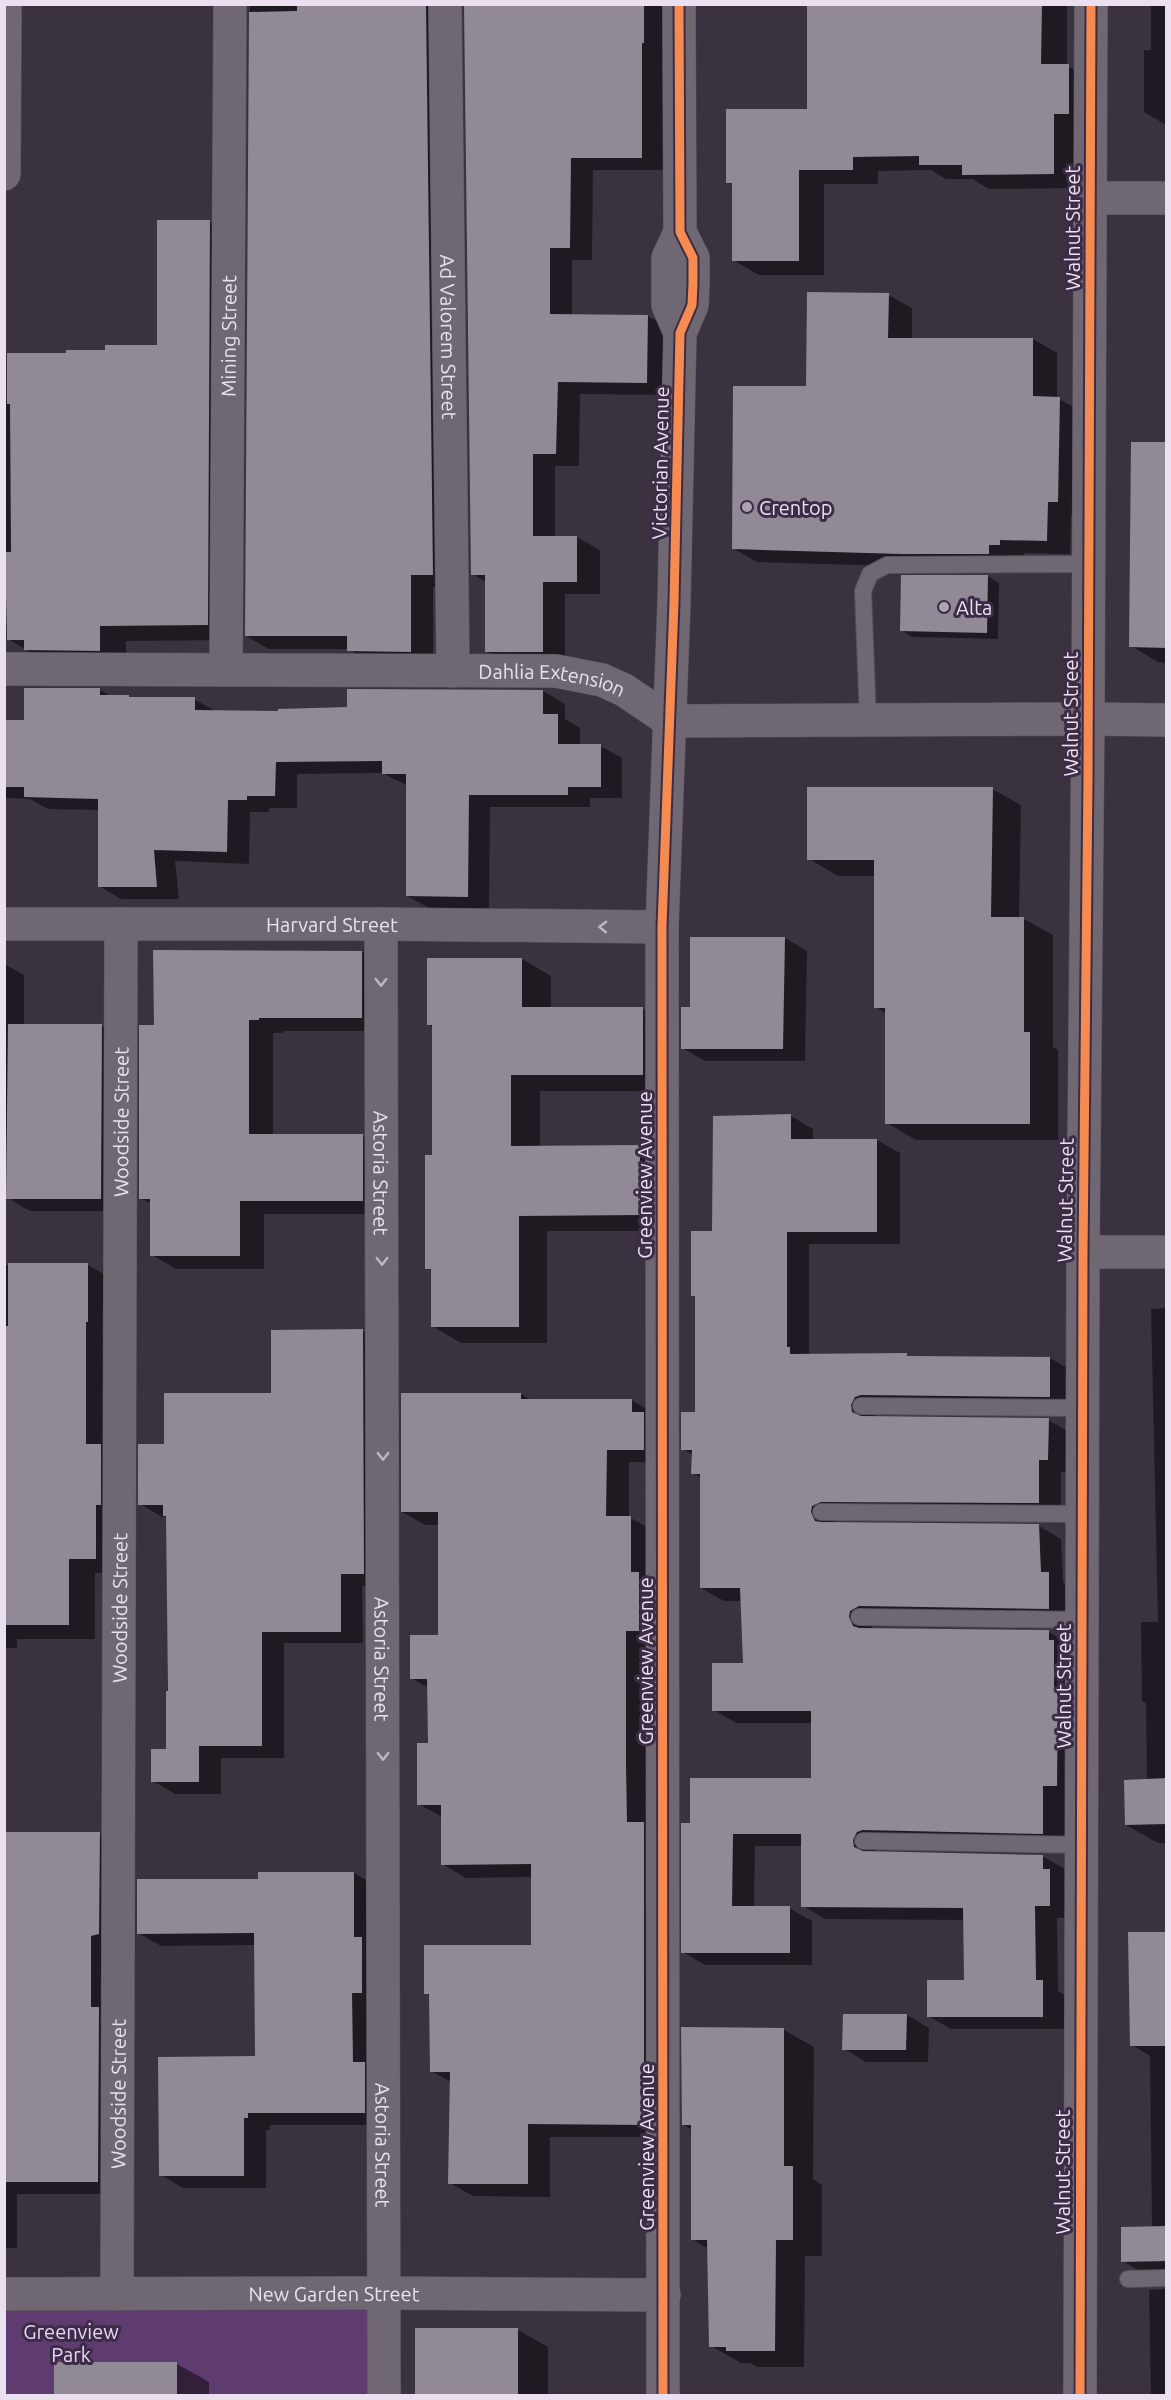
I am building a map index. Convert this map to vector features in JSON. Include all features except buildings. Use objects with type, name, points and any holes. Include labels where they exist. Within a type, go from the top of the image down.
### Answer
[{"type":"street","points":[[4,174],[5,4]]},
{"type":"street","name":"Mining Street","points":[[226,669],[230,4]]},
{"type":"street","name":"Ad Valorem Street","points":[[445,4],[453,671]]},
{"type":"street","name":"Victorian Avenue","points":[[662,927],[680,333],[692,304],[693,258],[680,232],[679,4]]},
{"type":"street","name":"Walnut Street","points":[[1080,2396],[1081,1620],[1091,4]]},
{"type":"street","points":[[1090,198],[1167,198]]},
{"type":"street","name":"Dahlia Extension","points":[[4,669],[556,672],[602,680],[624,690],[670,721]]},
{"type":"street","points":[[670,721],[1167,720]]},
{"type":"street","name":"Harvard Street","points":[[4,924],[662,927]]},
{"type":"street","name":"Woodside Street","points":[[117,2294],[121,924]]},
{"type":"street","name":"Astoria Street","points":[[381,924],[384,2396]]},
{"type":"street","name":"Greenview Avenue","points":[[662,927],[663,2396]]},
{"type":"street","points":[[1083,1252],[1167,1252]]},
{"type":"street","name":"New Garden Street","points":[[4,2294],[664,2295]]},
{"type":"lane","points":[[868,720],[863,591],[870,574],[887,565],[1088,564]]},
{"type":"lane","points":[[861,1406],[1082,1408]]},
{"type":"lane","points":[[821,1512],[1082,1514]]},
{"type":"lane","points":[[859,1617],[1081,1620]]},
{"type":"lane","points":[[863,1841],[1081,1845]]},
{"type":"lane","points":[[1128,2278],[1167,2278]]},
{"type":"green space","name":"Greenview Park","points":[[5,2289],[372,2292],[372,2395],[5,2396]]},
{"type":"cycle path","points":[[663,2396],[662,927],[674,602],[680,333],[692,305],[693,284],[693,258],[680,232],[679,4]]},
{"type":"cycle path","points":[[1080,2396],[1083,1252],[1088,779],[1091,4]]},
{"type":"place","name":"Crentop","points":[[747,507]]},
{"type":"place","name":"Alta","points":[[944,607]]}]
